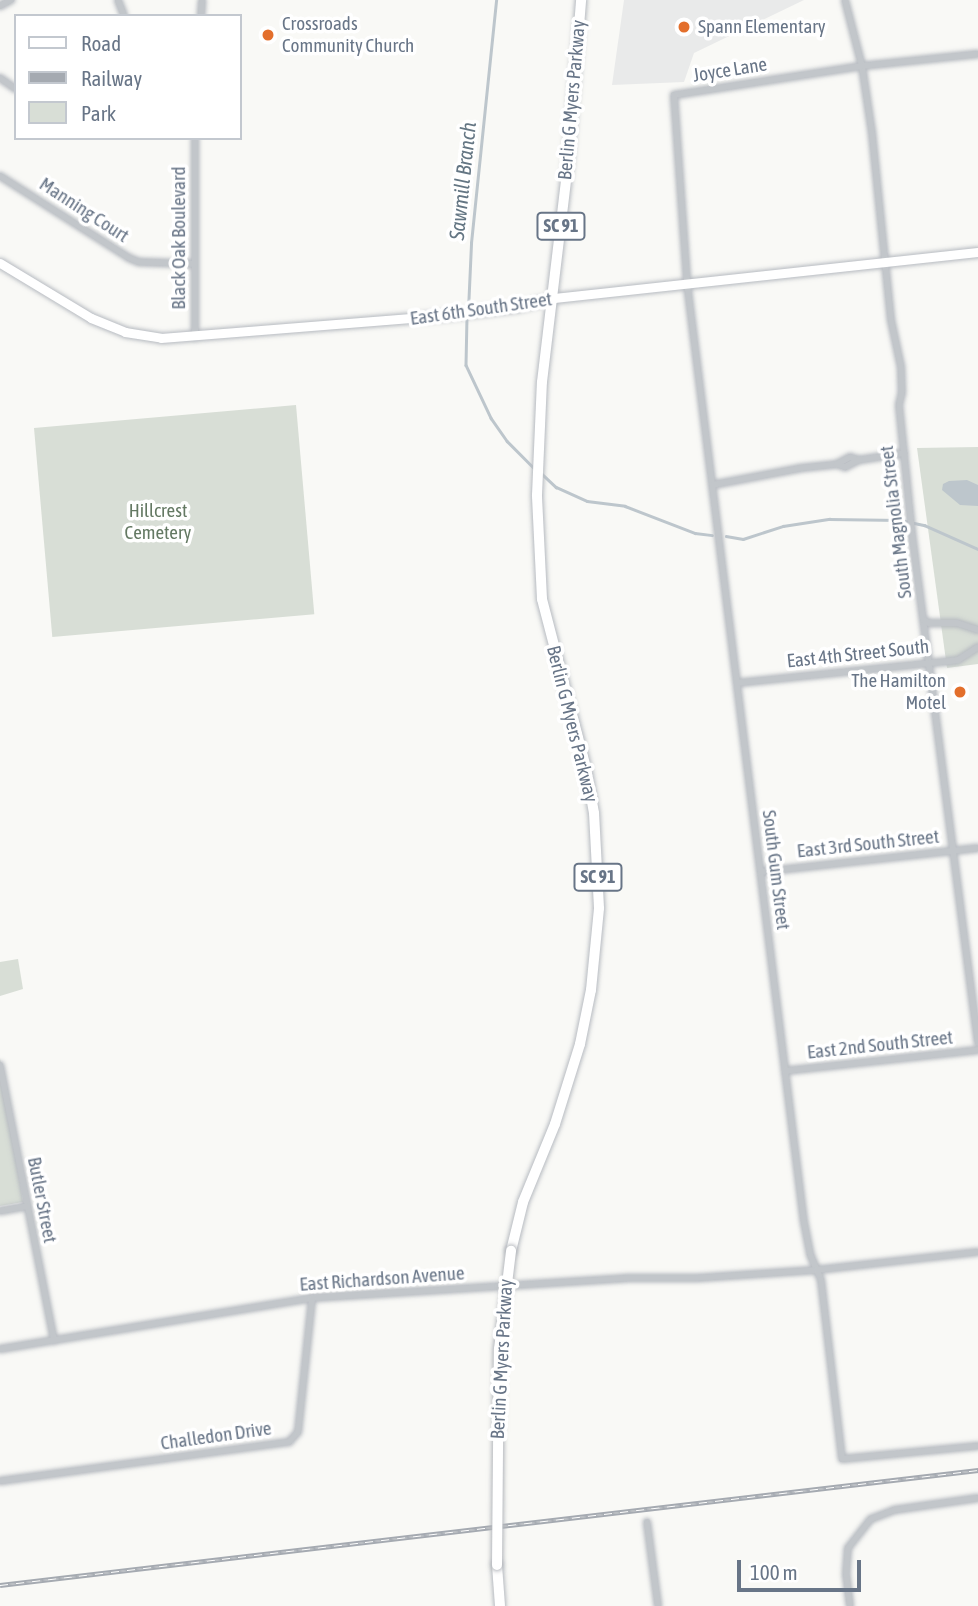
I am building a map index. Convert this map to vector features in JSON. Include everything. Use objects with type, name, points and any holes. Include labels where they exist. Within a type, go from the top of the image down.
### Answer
[{"type":"main road","name":"Berlin G Myers Parkway","points":[[500,1606],[497,1565],[499,1349],[511,1251],[523,1202],[555,1124],[580,1044],[591,990],[599,908],[594,813],[588,780],[542,599],[537,495],[542,382],[554,298],[580,0]]},
{"type":"street","points":[[0,6],[10,0]]},
{"type":"street","name":"South Magnolia Street","points":[[845,0],[862,66],[884,265],[901,367],[902,392],[898,405],[910,511],[978,1043]]},
{"type":"street","name":"Joyce Lane","points":[[687,283],[674,95],[862,66],[978,54]]},
{"type":"street","name":"Black Oak Boulevard","points":[[195,140],[195,338]]},
{"type":"street","name":"Manning Court","points":[[0,176],[129,258],[139,262],[195,264]]},
{"type":"street","name":"East 6th South Street","points":[[0,264],[91,318],[114,327],[161,338],[195,338],[449,315],[554,298],[884,265],[978,252]]},
{"type":"street","name":"South Gum Street","points":[[687,283],[804,1222],[810,1254],[821,1280],[842,1459],[978,1446]]},
{"type":"street","points":[[712,485],[837,464],[852,466],[859,460],[904,453]]},
{"type":"street","name":"East 4th Street South","points":[[924,620],[929,623],[957,623],[978,630]]},
{"type":"street","name":"East 4th Street South","points":[[737,683],[958,660],[978,648]]},
{"type":"street","name":"East 3rd South Street","points":[[761,872],[978,848]]},
{"type":"street","name":"East 2nd South Street","points":[[785,1071],[978,1050]]},
{"type":"street","name":"Butler Street","points":[[0,1065],[54,1340]]},
{"type":"street","points":[[0,1211],[27,1206]]},
{"type":"street","name":"East Richardson Avenue","points":[[0,1349],[312,1298],[817,1270],[978,1252]]},
{"type":"street","name":"Challedon Drive","points":[[0,1481],[289,1442],[298,1432],[312,1298]]},
{"type":"street","points":[[850,1606],[846,1575],[848,1548],[871,1519],[894,1510],[978,1498]]},
{"type":"street","points":[[647,1522],[659,1606]]},
{"type":"shaded area","name":"Spann Elementary","points":[[624,0],[804,0],[694,53],[684,82],[612,85]]},
{"type":"shaded area","points":[[967,480],[978,485],[978,506],[960,505],[942,490],[943,484],[949,481]]},
{"type":"green space","name":"Hillcrest Cemetery","points":[[296,405],[314,614],[52,637],[34,428]]},
{"type":"green space","points":[[978,447],[978,664],[947,668],[917,448]]},
{"type":"green space","points":[[18,959],[23,989],[0,996],[0,962]]},
{"type":"green space","points":[[0,1058],[23,1202],[0,1206]]},
{"type":"waterway","name":"Sawmill Branch","points":[[468,310],[471,243],[496,0]]},
{"type":"waterway","points":[[467,317],[466,365],[491,418],[507,441],[533,467]]},
{"type":"waterway","points":[[541,473],[556,487],[587,501],[625,506],[695,533],[712,535]]},
{"type":"waterway","points":[[726,536],[743,539],[783,526],[829,519],[900,520],[924,525],[978,549]]},
{"type":"railway","points":[[0,1585],[978,1470]]},
{"type":"place","name":"Spann Elementary","points":[[684,27]]},
{"type":"place","name":"Crossroads Community Church","points":[[268,35]]},
{"type":"place","name":"The Hamilton Motel","points":[[960,692]]}]
